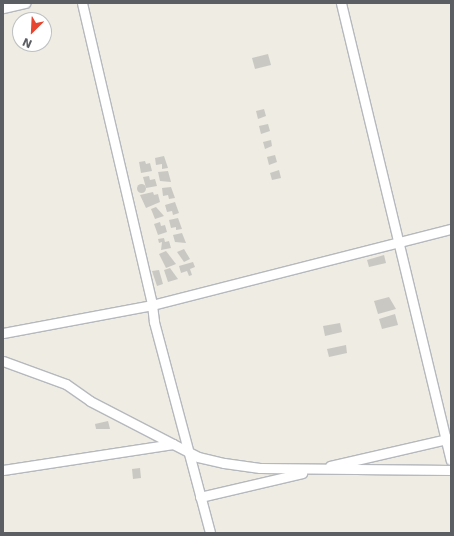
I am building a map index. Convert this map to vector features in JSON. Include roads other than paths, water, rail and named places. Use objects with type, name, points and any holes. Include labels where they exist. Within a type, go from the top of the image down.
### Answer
[{"type":"street","points":[[3,8],[25,3]]},
{"type":"street","points":[[82,3],[152,305],[154,322],[210,533]]},
{"type":"street","points":[[340,3],[448,438],[451,460]]},
{"type":"street","points":[[3,333],[152,305],[451,229]]},
{"type":"street","points":[[3,361],[66,384],[90,401],[172,444],[188,452],[224,464],[260,468],[314,470],[451,470]]},
{"type":"street","points":[[200,497],[448,438]]},
{"type":"street","points":[[3,470],[172,444]]}]
